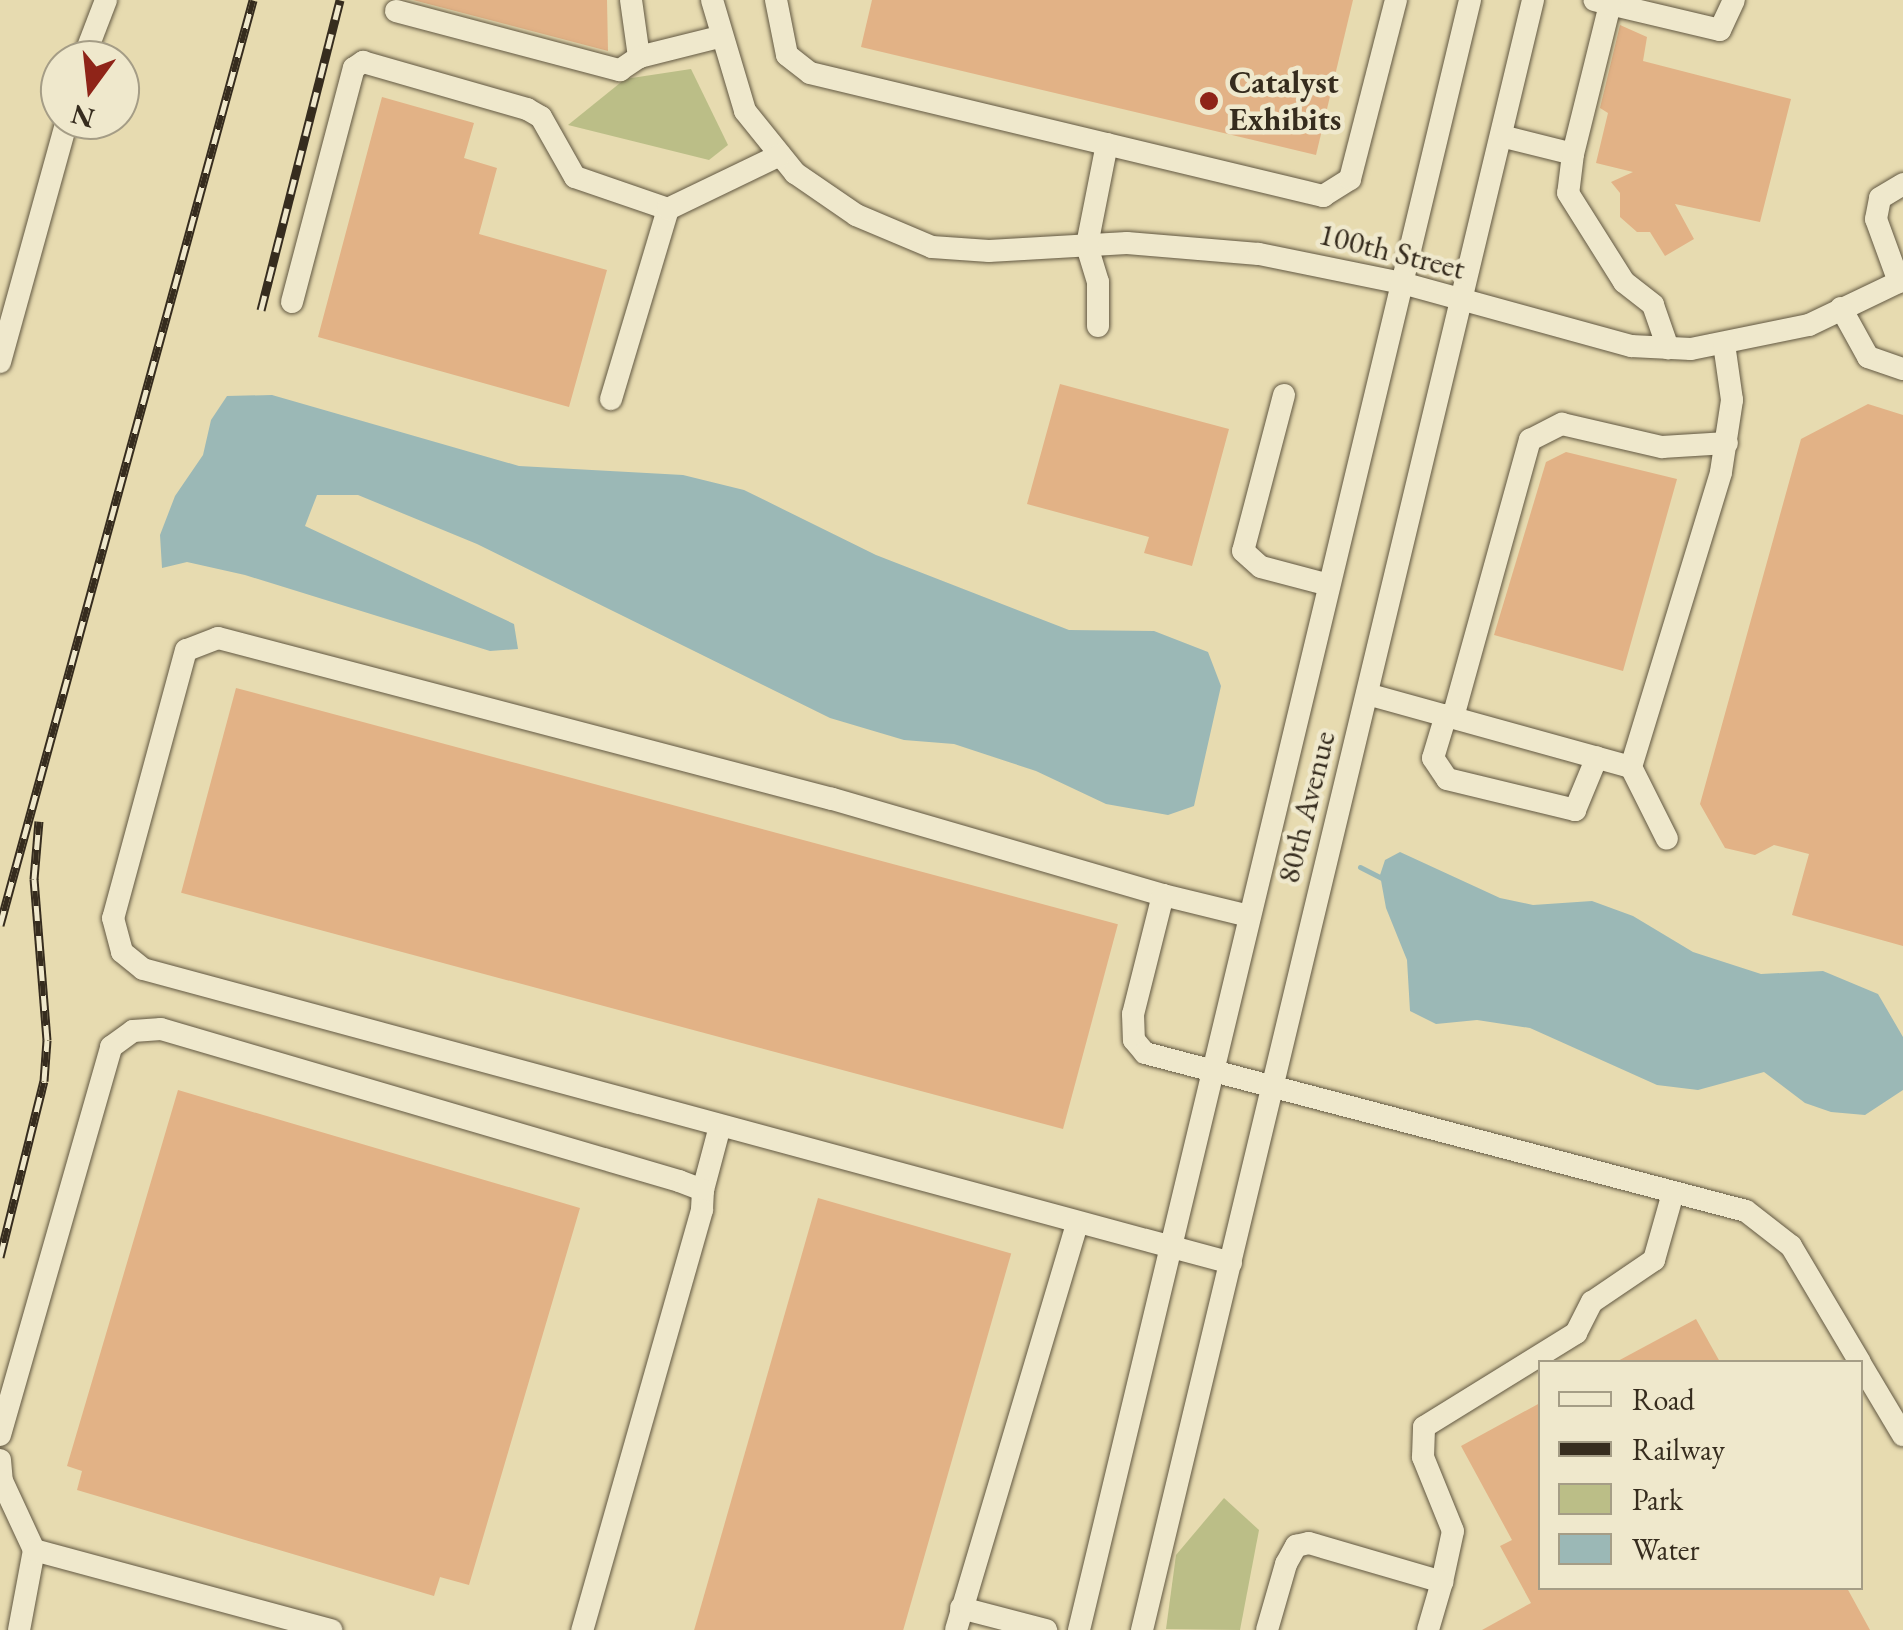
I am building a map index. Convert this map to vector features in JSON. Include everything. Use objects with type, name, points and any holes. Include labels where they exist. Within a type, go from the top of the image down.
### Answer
[{"type":"street","points":[[91,40],[106,0]]},
{"type":"street","points":[[631,0],[639,57]]},
{"type":"street","name":"100th Street","points":[[712,0],[719,37],[745,111],[780,155],[856,216],[932,247],[1087,245],[1259,254],[1402,284],[1631,346],[1668,348],[1724,344],[1809,325],[1901,281]]},
{"type":"street","points":[[776,0],[786,56],[810,72],[1323,196],[1335,193],[1350,179],[1396,0]]},
{"type":"street","name":"80th Avenue","points":[[1079,1630],[1470,0]]},
{"type":"street","name":"80th Avenue","points":[[1142,1630],[1534,0]]},
{"type":"street","points":[[1668,348],[1653,305],[1624,282],[1568,193],[1573,154],[1616,3],[1720,30],[1734,0]]},
{"type":"street","points":[[396,10],[620,70],[639,57],[719,37]]},
{"type":"street","points":[[292,302],[354,68],[363,62],[527,109],[541,117],[575,178],[668,209],[780,155]]},
{"type":"street","points":[[1501,136],[1573,154]]},
{"type":"street","points":[[0,362],[61,140]]},
{"type":"street","points":[[1098,326],[1098,282],[1087,245],[1107,144]]},
{"type":"street","points":[[1901,281],[1876,219],[1880,198],[1903,184]]},
{"type":"street","points":[[611,400],[668,209]]},
{"type":"street","points":[[1842,308],[1868,358],[1903,369]]},
{"type":"street","points":[[1667,839],[1631,766],[1726,443],[1732,400],[1724,344]]},
{"type":"street","points":[[1284,395],[1244,551],[1261,566],[1330,585]]},
{"type":"street","points":[[1597,757],[1576,810],[1447,778],[1433,758],[1449,716],[1530,440],[1562,424],[1662,447],[1726,443]]},
{"type":"street","points":[[1231,1262],[1077,1224],[143,969],[122,952],[113,918],[186,650],[218,638],[832,799],[1163,895],[1249,916]]},
{"type":"street","points":[[1367,694],[1631,766]]},
{"type":"street","points":[[1163,895],[1134,1014],[1134,1040],[1146,1053],[1746,1212],[1772,1226],[1858,1360]]},
{"type":"street","points":[[0,1436],[111,1047],[133,1030],[162,1029],[703,1190]]},
{"type":"street","points":[[582,1630],[720,1126]]},
{"type":"street","points":[[1428,1630],[1453,1530],[1423,1457],[1424,1427],[1576,1333],[1592,1302],[1654,1260],[1672,1193]]},
{"type":"street","points":[[1046,1630],[958,1619],[1077,1224]]},
{"type":"street","points":[[1863,1368],[1903,1435]]},
{"type":"street","points":[[0,1460],[2,1481],[34,1550],[19,1630]]},
{"type":"street","points":[[1267,1630],[1296,1546],[1309,1543],[1442,1582]]},
{"type":"street","points":[[34,1550],[330,1630]]},
{"type":"green space","points":[[691,69],[728,145],[709,160],[568,125],[625,79]]},
{"type":"green space","points":[[1224,1498],[1259,1530],[1240,1630],[1166,1629],[1176,1555]]},
{"type":"water","points":[[272,395],[519,466],[683,475],[744,490],[876,555],[1069,630],[1154,631],[1208,652],[1221,686],[1194,806],[1168,815],[1106,804],[1036,771],[954,744],[904,740],[830,718],[477,544],[358,495],[317,495],[305,526],[514,624],[518,649],[490,651],[245,575],[187,562],[162,568],[160,535],[175,496],[203,455],[211,420],[227,396]]},
{"type":"water","points":[[1400,852],[1500,898],[1533,905],[1592,901],[1633,916],[1693,952],[1761,974],[1823,971],[1878,994],[1903,1037],[1903,1090],[1865,1115],[1831,1112],[1805,1103],[1764,1072],[1698,1090],[1657,1085],[1530,1028],[1477,1020],[1436,1024],[1410,1011],[1407,960],[1386,908],[1380,875],[1385,860]]},
{"type":"building","points":[[413,0],[607,0],[608,51]]},
{"type":"building","name":"Catalyst Exhibits","points":[[872,0],[1353,0],[1316,155],[861,47]]},
{"type":"building","points":[[1620,25],[1647,37],[1643,61],[1791,99],[1760,222],[1675,204],[1694,239],[1665,256],[1650,232],[1637,232],[1620,217],[1620,193],[1611,182],[1633,172],[1596,163],[1608,113],[1600,108]]},
{"type":"building","points":[[382,97],[474,123],[464,158],[497,168],[479,234],[607,270],[569,407],[318,337]]},
{"type":"building","points":[[1060,384],[1229,429],[1192,566],[1144,553],[1149,537],[1027,504]]},
{"type":"building","points":[[1868,404],[1903,415],[1903,946],[1792,915],[1809,854],[1774,845],[1755,855],[1725,848],[1700,804],[1801,439]]},
{"type":"building","points":[[1566,452],[1677,479],[1623,671],[1494,635],[1546,462]]},
{"type":"building","points":[[236,688],[1118,924],[1063,1129],[181,893]]},
{"type":"building","points":[[178,1090],[580,1208],[469,1585],[440,1577],[434,1596],[77,1490],[82,1471],[67,1466]]},
{"type":"building","points":[[818,1198],[1011,1253],[903,1630],[694,1630]]},
{"type":"building","points":[[1696,1319],[1719,1360],[1620,1360]]},
{"type":"building","points":[[1538,1404],[1538,1590],[1848,1590],[1870,1630],[1482,1630],[1531,1603],[1500,1546],[1512,1540],[1461,1446]]},
{"type":"waterway","points":[[1360,867],[1384,879]]},
{"type":"railway","points":[[0,925],[253,0]]},
{"type":"railway","points":[[261,310],[340,0]]},
{"type":"railway","points":[[0,1257],[44,1081],[47,1040],[34,879],[39,821]]},
{"type":"place","name":"Catalyst Exhibits","points":[[1209,101]]}]
